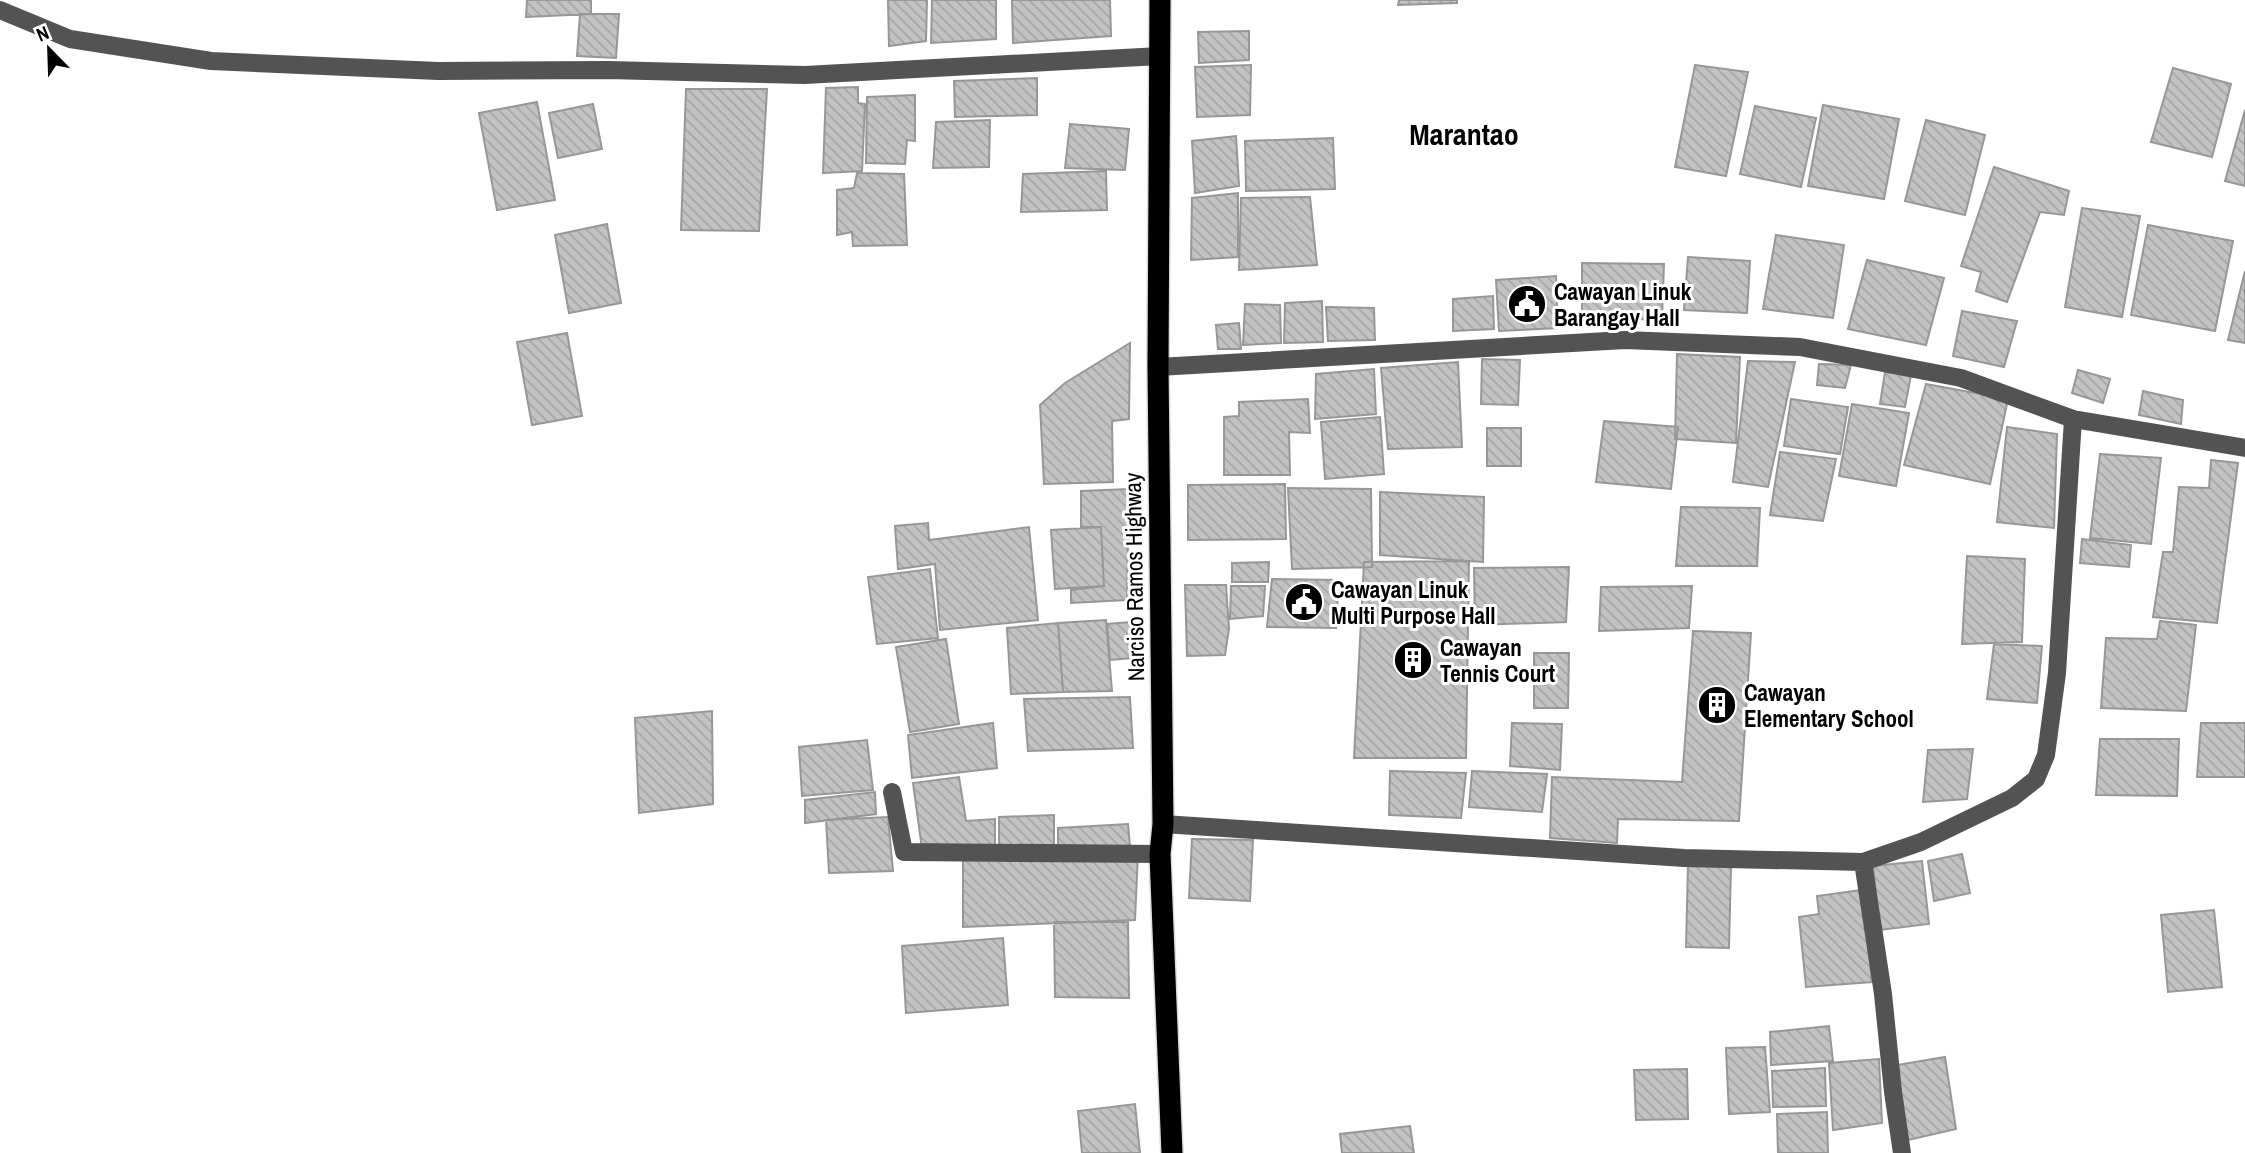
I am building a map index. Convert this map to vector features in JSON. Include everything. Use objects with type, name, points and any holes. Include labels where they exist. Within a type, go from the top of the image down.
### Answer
[{"type":"highway","name":"Narciso Ramos Highway","points":[[1160,0],[1158,368],[1163,824],[1160,853],[1172,1153]]},
{"type":"street","points":[[0,9],[69,40],[211,61],[411,70],[608,69],[805,75],[1160,55]]},
{"type":"street","points":[[1158,368],[1625,340],[1800,347],[1961,378],[2073,419],[2245,448]]},
{"type":"street","points":[[1163,824],[1684,858],[1864,862],[1921,842],[2012,798],[2036,779],[2046,755],[2057,673],[2073,419]]},
{"type":"street","points":[[892,792],[904,852],[1160,853]]},
{"type":"street","points":[[1864,862],[1902,1153]]},
{"type":"building","points":[[527,0],[591,0],[591,14],[526,17]]},
{"type":"building","points":[[888,0],[927,0],[926,41],[889,46]]},
{"type":"building","points":[[932,0],[996,0],[996,39],[931,43]]},
{"type":"building","points":[[1012,0],[1110,0],[1111,36],[1013,43]]},
{"type":"building","points":[[1399,0],[1457,0],[1457,3],[1398,5]]},
{"type":"building","points":[[580,14],[619,14],[616,58],[577,56]]},
{"type":"building","points":[[1249,31],[1249,60],[1199,63],[1198,32]]},
{"type":"building","points":[[1251,65],[1250,115],[1197,117],[1195,67]]},
{"type":"building","points":[[1695,65],[1748,72],[1726,176],[1675,167]]},
{"type":"building","points":[[2173,68],[2231,84],[2212,157],[2151,142]]},
{"type":"building","points":[[1037,78],[1037,115],[955,117],[954,81]]},
{"type":"building","points":[[858,87],[858,103],[865,104],[862,171],[823,173],[826,88]]},
{"type":"building","points":[[686,89],[767,89],[759,231],[681,230]]},
{"type":"building","points":[[915,95],[915,141],[907,140],[905,164],[866,163],[867,97]]},
{"type":"building","points":[[537,102],[555,200],[497,210],[479,113]]},
{"type":"building","points":[[593,104],[602,149],[558,158],[549,113]]},
{"type":"building","points":[[1823,105],[1899,119],[1884,199],[1808,186]]},
{"type":"building","points":[[1755,106],[1816,118],[1801,187],[1740,174]]},
{"type":"building","points":[[2245,110],[2245,186],[2225,181]]},
{"type":"building","points":[[990,120],[989,167],[933,168],[936,122]]},
{"type":"building","points":[[1926,120],[1985,135],[1965,215],[1905,201]]},
{"type":"building","points":[[1070,124],[1129,129],[1125,170],[1065,168]]},
{"type":"building","points":[[1236,136],[1239,186],[1195,193],[1192,141]]},
{"type":"building","points":[[1333,138],[1335,189],[1246,191],[1245,141]]},
{"type":"building","points":[[1994,167],[2069,191],[2064,215],[2040,212],[2007,302],[1976,291],[1981,272],[1961,266]]},
{"type":"building","points":[[1106,171],[1107,210],[1021,212],[1023,174]]},
{"type":"building","points":[[857,173],[904,174],[907,245],[853,246],[852,232],[837,235],[837,190],[854,188]]},
{"type":"building","points":[[1238,193],[1238,257],[1191,260],[1192,198]]},
{"type":"building","points":[[1310,197],[1317,265],[1239,270],[1241,198]]},
{"type":"building","points":[[2082,208],[2140,216],[2122,317],[2065,307]]},
{"type":"building","points":[[607,224],[621,303],[569,313],[555,235]]},
{"type":"building","points":[[2148,225],[2233,241],[2215,331],[2131,315]]},
{"type":"building","points":[[1776,235],[1844,245],[1833,318],[1763,309]]},
{"type":"building","points":[[1688,257],[1750,261],[1747,313],[1684,310]]},
{"type":"building","points":[[1867,260],[1944,278],[1926,345],[1848,329]]},
{"type":"building","points":[[1582,263],[1664,264],[1662,319],[1582,320]]},
{"type":"building","points":[[2245,271],[2245,343],[2228,340]]},
{"type":"building","name":"Cawayan Linuk Barangay Hall","points":[[1556,276],[1558,328],[1499,331],[1496,280]]},
{"type":"building","points":[[1493,296],[1494,329],[1453,331],[1453,299]]},
{"type":"building","points":[[1322,301],[1323,342],[1284,343],[1285,303]]},
{"type":"building","points":[[1245,304],[1280,305],[1281,343],[1243,345]]},
{"type":"building","points":[[1326,307],[1374,308],[1375,340],[1328,341]]},
{"type":"building","points":[[1962,311],[2017,321],[2004,367],[1953,356]]},
{"type":"building","points":[[1239,323],[1241,349],[1218,349],[1216,325]]},
{"type":"building","points":[[567,333],[582,416],[532,425],[517,342]]},
{"type":"building","points":[[1130,343],[1129,419],[1112,421],[1113,482],[1044,484],[1040,405],[1065,383]]},
{"type":"building","points":[[1677,354],[1740,357],[1736,443],[1675,439]]},
{"type":"building","points":[[1482,359],[1520,360],[1518,405],[1481,404]]},
{"type":"building","points":[[1748,361],[1795,362],[1768,487],[1733,482]]},
{"type":"building","points":[[1458,362],[1462,447],[1388,449],[1381,368]]},
{"type":"building","points":[[1819,364],[1851,365],[1845,388],[1817,385]]},
{"type":"building","points":[[1374,369],[1376,414],[1315,419],[1316,374]]},
{"type":"building","points":[[2078,370],[2110,379],[2103,403],[2072,393]]},
{"type":"building","points":[[1885,372],[1911,375],[1905,407],[1880,404]]},
{"type":"building","points":[[1926,384],[2008,399],[1990,484],[1904,465]]},
{"type":"building","points":[[2143,391],[2183,400],[2181,424],[2139,415]]},
{"type":"building","points":[[1308,399],[1310,433],[1289,432],[1290,475],[1224,475],[1224,417],[1239,416],[1239,402]]},
{"type":"building","points":[[1791,399],[1848,407],[1840,454],[1784,446]]},
{"type":"building","points":[[1852,404],[1909,413],[1896,486],[1839,476]]},
{"type":"building","points":[[1380,417],[1384,474],[1325,479],[1321,422]]},
{"type":"building","points":[[1604,421],[1678,427],[1671,489],[1596,482]]},
{"type":"building","points":[[2007,427],[2057,434],[2054,528],[1997,522]]},
{"type":"building","points":[[1487,428],[1521,428],[1521,466],[1487,466]]},
{"type":"building","points":[[1780,452],[1836,459],[1823,521],[1770,515]]},
{"type":"building","points":[[2100,454],[2161,458],[2151,544],[2090,538]]},
{"type":"building","points":[[2211,460],[2238,463],[2217,623],[2153,617],[2163,552],[2173,552],[2179,487],[2209,488]]},
{"type":"building","points":[[1285,484],[1286,539],[1188,540],[1188,485]]},
{"type":"building","points":[[1288,488],[1371,489],[1372,567],[1292,569]]},
{"type":"building","points":[[1129,489],[1127,600],[1071,603],[1071,590],[1104,586],[1101,527],[1081,527],[1081,491]]},
{"type":"building","points":[[1380,492],[1484,497],[1483,562],[1380,555]]},
{"type":"building","points":[[1681,507],[1760,508],[1757,566],[1676,566]]},
{"type":"building","points":[[928,523],[929,540],[1029,527],[1038,620],[940,630],[935,564],[898,569],[895,526]]},
{"type":"building","points":[[1101,527],[1104,586],[1055,589],[1051,530]]},
{"type":"building","points":[[2082,539],[2131,545],[2129,567],[2080,563]]},
{"type":"building","points":[[1967,556],[2025,559],[2022,642],[1962,644]]},
{"type":"building","name":"Cawayan Tennis Court","points":[[1469,561],[1466,758],[1354,758],[1364,562]]},
{"type":"building","points":[[1269,562],[1268,582],[1232,582],[1232,563]]},
{"type":"building","points":[[1569,567],[1566,622],[1475,625],[1474,568]]},
{"type":"building","points":[[930,569],[938,638],[877,644],[868,577]]},
{"type":"building","points":[[1272,579],[1339,580],[1336,628],[1267,627]]},
{"type":"building","points":[[1185,585],[1226,585],[1229,628],[1225,655],[1187,656]]},
{"type":"building","points":[[1231,586],[1265,586],[1263,616],[1230,619]]},
{"type":"building","points":[[1692,586],[1689,628],[1599,631],[1601,587]]},
{"type":"building","points":[[1106,620],[1112,691],[1063,692],[1058,623]]},
{"type":"building","points":[[2160,621],[2196,625],[2186,711],[2101,708],[2106,638],[2157,639]]},
{"type":"building","points":[[1130,622],[1132,658],[1110,660],[1107,624]]},
{"type":"building","points":[[1058,623],[1063,692],[1011,694],[1007,628]]},
{"type":"building","name":"Cawayan Elementary School","points":[[1693,631],[1751,633],[1739,821],[1618,819],[1617,843],[1550,838],[1552,777],[1682,782]]},
{"type":"building","points":[[946,639],[959,724],[910,732],[896,647]]},
{"type":"building","points":[[1994,644],[2042,646],[2037,703],[1987,699]]},
{"type":"building","points":[[1534,653],[1569,653],[1568,708],[1534,708]]},
{"type":"building","points":[[1130,697],[1133,748],[1028,751],[1024,699]]},
{"type":"building","points":[[712,711],[713,804],[639,813],[635,718]]},
{"type":"building","points":[[993,723],[997,768],[912,778],[908,735]]},
{"type":"building","points":[[1512,723],[1562,724],[1560,770],[1510,766]]},
{"type":"building","points":[[2201,723],[2245,723],[2245,777],[2197,777]]},
{"type":"building","points":[[2100,739],[2179,739],[2177,796],[2096,795]]},
{"type":"building","points":[[867,740],[873,790],[802,796],[799,747]]},
{"type":"building","points":[[1973,749],[1967,799],[1923,802],[1928,750]]},
{"type":"building","points":[[1390,771],[1466,773],[1461,818],[1389,815]]},
{"type":"building","points":[[1472,771],[1547,774],[1542,812],[1469,807]]},
{"type":"building","points":[[959,777],[966,821],[995,819],[995,849],[922,849],[913,783]]},
{"type":"building","points":[[875,792],[876,814],[805,823],[805,800]]},
{"type":"building","points":[[1054,815],[1054,849],[999,850],[999,817]]},
{"type":"building","points":[[888,817],[893,871],[829,873],[826,820]]},
{"type":"building","points":[[1128,824],[1130,846],[1058,848],[1058,828]]},
{"type":"building","points":[[1192,839],[1253,840],[1250,901],[1189,898]]},
{"type":"building","points":[[1138,853],[1135,920],[963,927],[963,858]]},
{"type":"building","points":[[1962,854],[1970,893],[1934,901],[1928,861]]},
{"type":"building","points":[[1922,861],[1929,924],[1880,930],[1873,866]]},
{"type":"building","points":[[1688,865],[1731,866],[1729,948],[1686,947]]},
{"type":"building","points":[[1862,890],[1872,982],[1806,987],[1799,917],[1819,914],[1817,896]]},
{"type":"building","points":[[2214,910],[2222,987],[2168,992],[2161,915]]},
{"type":"building","points":[[1054,922],[1128,922],[1129,998],[1055,997]]},
{"type":"building","points":[[1003,938],[1008,1005],[906,1013],[902,946]]},
{"type":"building","points":[[1829,1026],[1833,1061],[1771,1065],[1770,1032]]},
{"type":"building","points":[[1765,1047],[1770,1112],[1729,1114],[1726,1048]]},
{"type":"building","points":[[1945,1057],[1956,1129],[1908,1140],[1897,1065]]},
{"type":"building","points":[[1879,1059],[1882,1123],[1833,1130],[1829,1063]]},
{"type":"building","points":[[1825,1068],[1826,1106],[1773,1107],[1772,1071]]},
{"type":"building","points":[[1687,1069],[1688,1119],[1636,1120],[1634,1070]]},
{"type":"building","points":[[1135,1104],[1140,1153],[1082,1153],[1078,1111]]},
{"type":"building","points":[[1827,1112],[1828,1153],[1778,1153],[1777,1114]]},
{"type":"building","points":[[1410,1126],[1414,1153],[1342,1153],[1340,1134]]},
{"type":"place","name":"Cawayan Linuk Barangay Hall","points":[[1527,304]]},
{"type":"place","name":"Cawayan Linuk Multi Purpose Hall","points":[[1304,602]]},
{"type":"place","name":"Cawayan Tennis Court","points":[[1413,660]]},
{"type":"place","name":"Cawayan Elementary School","points":[[1717,705]]},
{"type":"district","name":"Marantao","points":[[1464,134]]}]
